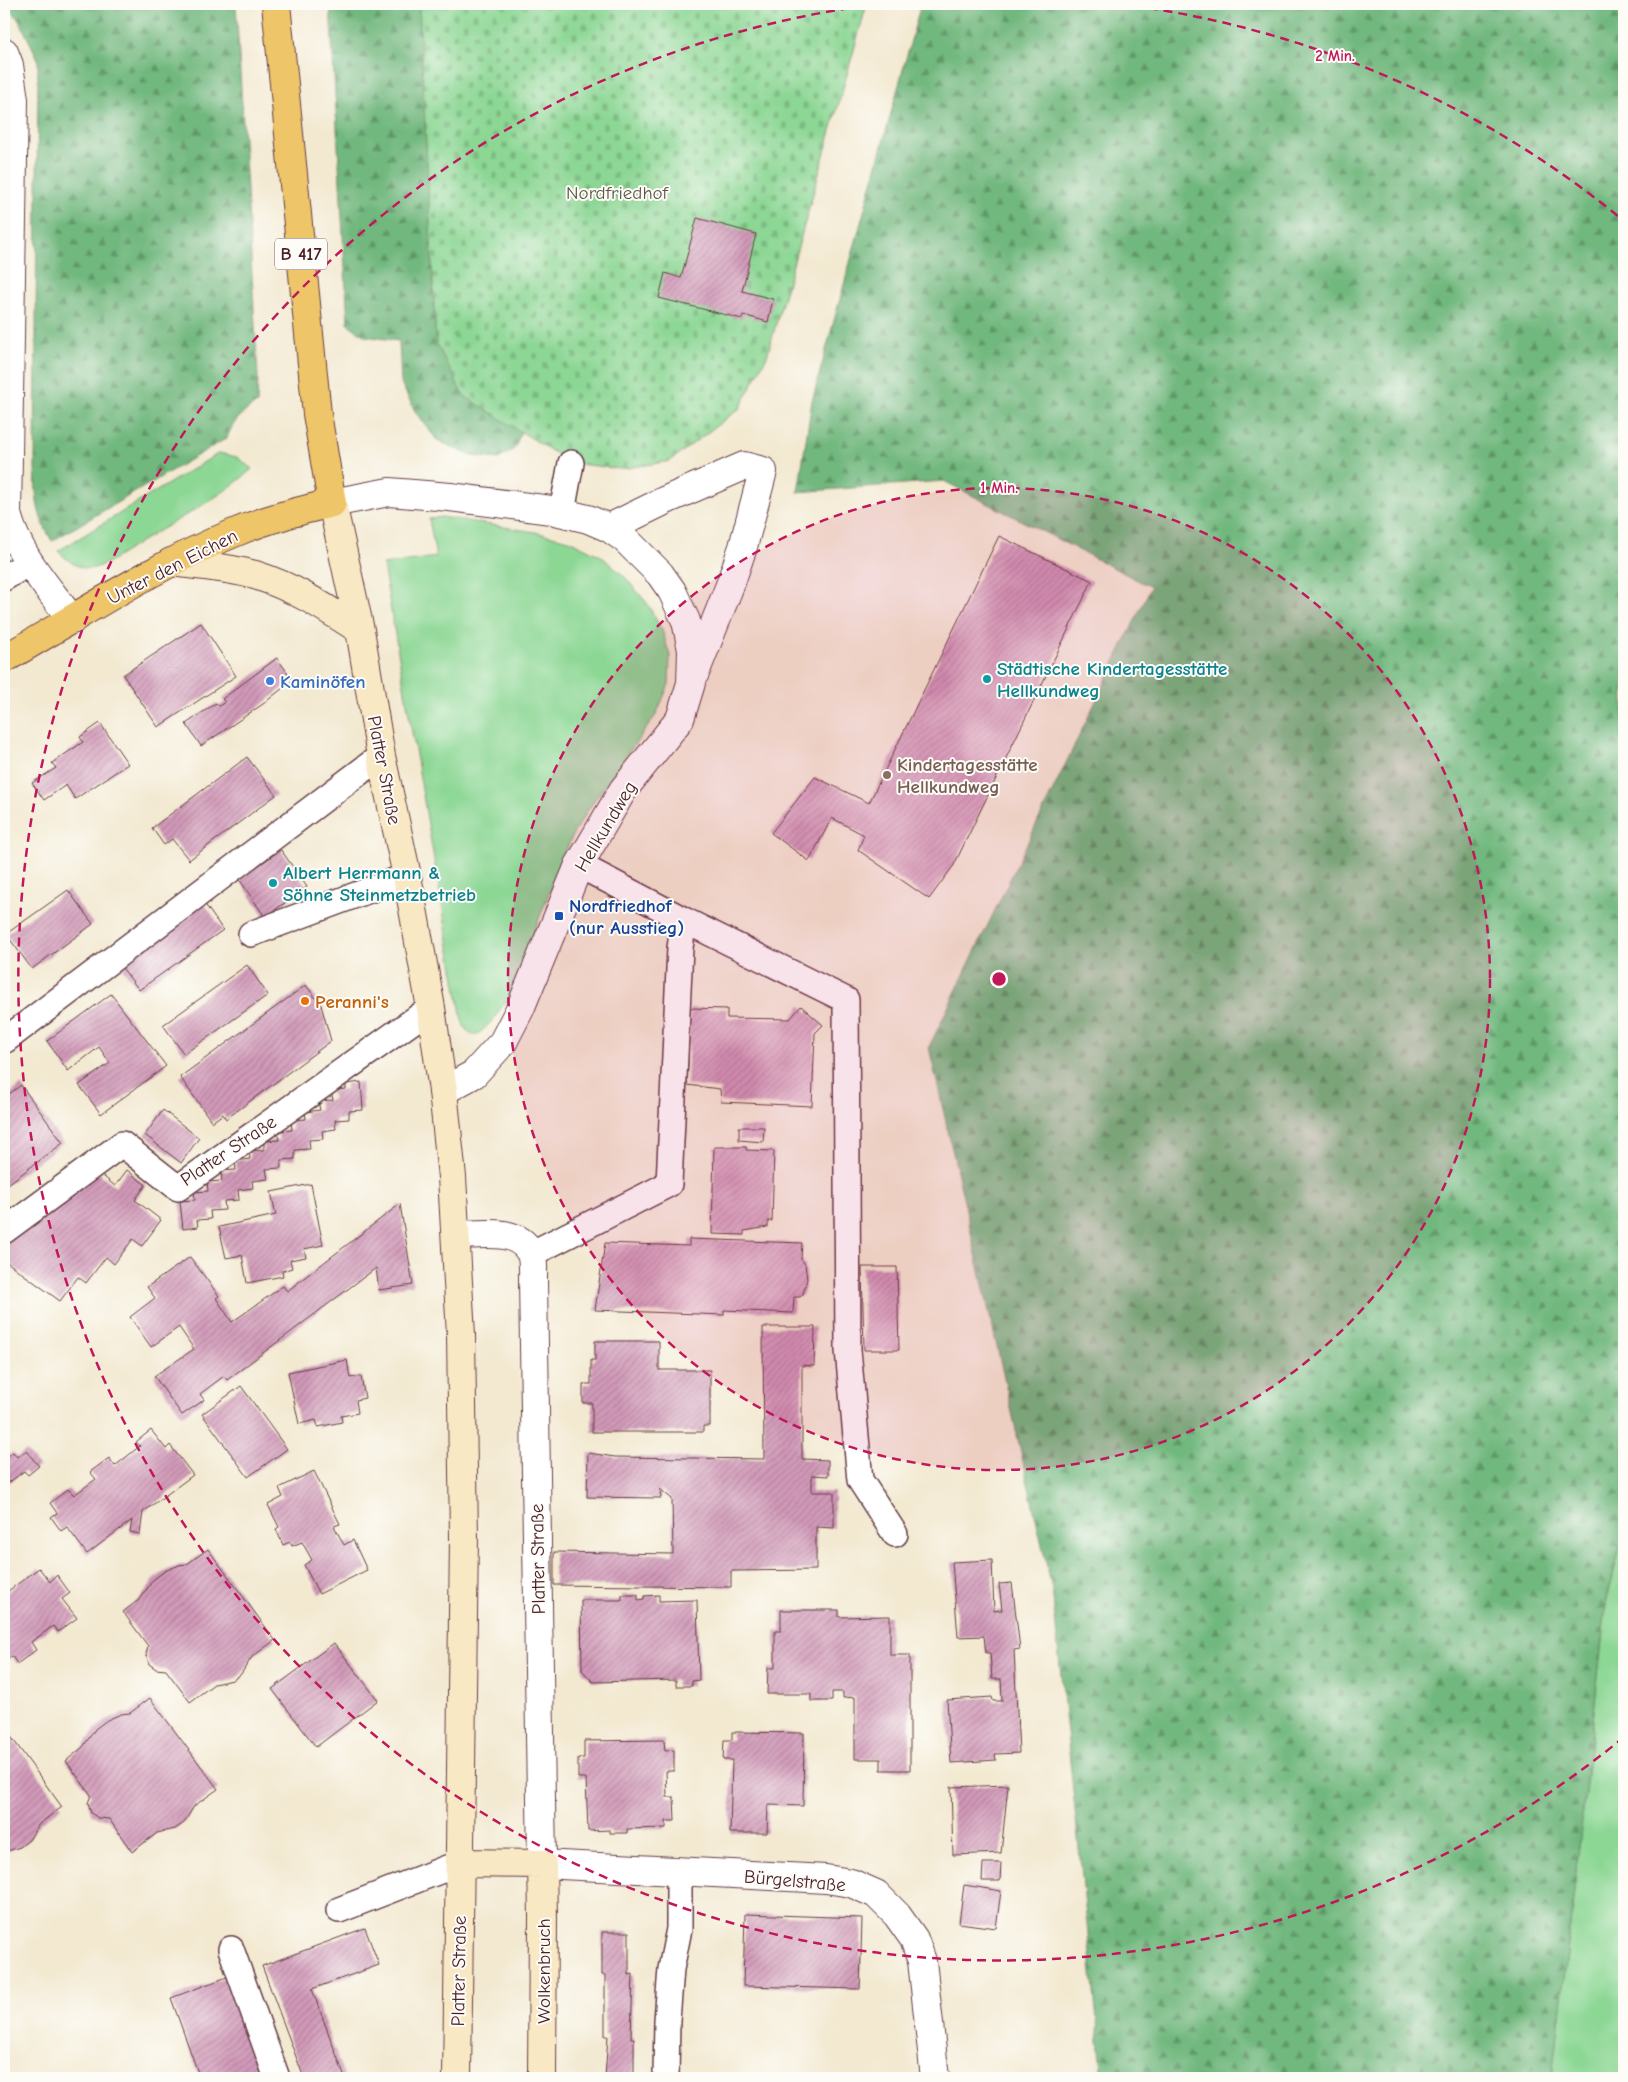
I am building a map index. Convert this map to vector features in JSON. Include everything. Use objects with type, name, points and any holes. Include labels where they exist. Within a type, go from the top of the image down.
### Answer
[{"type":"main road","name":"B 417","points":[[276,4],[317,414],[332,502]]},
{"type":"main road","name":"Unter den Eichen","points":[[4,659],[171,562],[243,529],[274,518],[332,502]]},
{"type":"main road","name":"Platter Straße","points":[[332,502],[360,630],[381,756],[407,876],[431,1008],[443,1091],[456,1235],[461,1335],[464,1538],[457,2078]]},
{"type":"main road","points":[[171,562],[233,570],[273,581],[297,591],[360,630]]},
{"type":"main road","points":[[460,1863],[542,1864]]},
{"type":"main road","name":"Wolkenbruch","points":[[542,1864],[542,2078]]},
{"type":"street","points":[[4,52],[10,65],[5,514],[12,532],[30,562],[72,620]]},
{"type":"street","name":"Hellkundweg","points":[[443,1091],[474,1074],[503,1042],[520,1010],[579,865],[623,790],[680,719],[691,683],[743,547],[763,470],[744,466],[689,489],[609,528]]},
{"type":"street","name":"Hellkundweg","points":[[332,502],[389,492],[450,497],[562,512],[588,519],[609,528],[640,553],[672,590],[686,621],[692,650],[691,683]]},
{"type":"street","points":[[456,1235],[503,1234],[519,1240],[531,1254]]},
{"type":"street","name":"Platter Straße","points":[[531,1254],[534,1290],[542,1864]]},
{"type":"street","name":"Bürgelstraße","points":[[542,1864],[826,1879],[851,1883],[876,1894],[897,1915],[914,1939],[922,1961],[934,2078]]},
{"type":"lane","points":[[562,512],[571,463]]},
{"type":"lane","points":[[4,578],[30,562]]},
{"type":"lane","points":[[4,1041],[381,756]]},
{"type":"lane","points":[[579,865],[684,920],[846,1000],[848,1350],[860,1480],[895,1534]]},
{"type":"lane","points":[[251,934],[407,876]]},
{"type":"lane","points":[[531,1254],[669,1184],[680,948],[684,920]]},
{"type":"lane","name":"Platter Straße","points":[[4,1231],[122,1144],[178,1188],[431,1008]]},
{"type":"lane","points":[[338,1910],[460,1863]]},
{"type":"lane","points":[[666,2078],[667,2020],[671,1969],[679,1930],[679,1872]]},
{"type":"lane","points":[[230,1949],[277,2078]]},
{"type":"green space","points":[[7,4],[236,4],[258,376],[257,403],[239,418],[227,438],[52,541],[39,513],[35,476],[38,59],[20,22]]},
{"type":"green space","points":[[330,4],[419,4],[436,342],[463,395],[521,431],[515,448],[499,459],[471,456],[437,440],[416,413],[401,383],[399,341],[365,336],[348,324]]},
{"type":"green space","name":"Nordfriedhof","points":[[419,4],[867,4],[767,356],[740,408],[670,461],[621,469],[571,463],[463,395],[436,342]]},
{"type":"green space","points":[[921,4],[1624,4],[1624,1531],[1606,1604],[1553,2078],[1103,2078],[1052,1589],[929,1047],[1151,587],[944,481],[798,492],[812,401]]},
{"type":"green space","points":[[219,453],[237,457],[252,469],[213,499],[100,566],[84,568],[70,561],[58,551]]},
{"type":"green space","points":[[442,517],[535,532],[569,540],[601,556],[625,577],[647,603],[662,630],[670,656],[669,684],[656,715],[595,799],[574,832],[509,997],[492,1021],[480,1033],[471,1035],[465,1028],[462,1020],[383,565],[436,557],[429,519]]},
{"type":"green space","points":[[1624,1531],[1624,2078],[1553,2078],[1606,1604]]},
{"type":"building","points":[[697,218],[756,234],[742,291],[773,299],[768,322],[743,315],[742,319],[659,298],[665,273],[681,278]]},
{"type":"building","name":"Städtische Kindertagesstätte Hellkundweg","points":[[999,536],[1092,581],[954,865],[929,899],[858,850],[864,835],[832,818],[809,861],[771,833],[815,777],[869,803]]},
{"type":"building","points":[[201,623],[236,676],[158,727],[123,675]]},
{"type":"building","points":[[277,658],[293,680],[263,704],[201,746],[186,724],[216,703],[219,706],[225,702],[222,699]]},
{"type":"building","points":[[100,723],[128,764],[75,799],[66,785],[44,800],[32,783],[56,768],[52,763],[83,742],[80,737]]},
{"type":"building","points":[[247,757],[276,795],[189,860],[172,839],[164,845],[152,828]]},
{"type":"building","name":"Albert Herrmann & Söhne Steinmetzbetrieb","points":[[281,850],[307,887],[265,917],[239,879]]},
{"type":"building","points":[[68,890],[93,924],[32,969],[6,934]]},
{"type":"building","points":[[202,900],[223,930],[139,990],[117,961]]},
{"type":"building","points":[[247,965],[268,995],[184,1054],[163,1025]]},
{"type":"building","points":[[306,985],[321,1005],[331,1041],[226,1119],[223,1114],[212,1122],[180,1077]]},
{"type":"building","points":[[111,994],[166,1066],[101,1114],[79,1085],[110,1063],[99,1047],[68,1071],[47,1041]]},
{"type":"building","points":[[801,1006],[823,1025],[815,1033],[812,1106],[721,1102],[720,1089],[687,1085],[690,1008],[727,1009],[727,1018],[790,1019]]},
{"type":"building","points":[[361,1082],[363,1110],[349,1111],[349,1119],[335,1120],[336,1129],[322,1131],[323,1139],[309,1140],[310,1149],[295,1150],[295,1159],[281,1160],[281,1168],[266,1169],[268,1179],[252,1181],[253,1188],[238,1190],[239,1200],[224,1201],[225,1210],[210,1211],[211,1219],[197,1220],[198,1227],[183,1229],[180,1201],[195,1200],[194,1192],[208,1191],[207,1182],[222,1181],[221,1171],[236,1170],[235,1161],[250,1159],[249,1151],[264,1150],[264,1141],[279,1140],[277,1131],[292,1130],[291,1120],[306,1119],[305,1112],[320,1110],[318,1101],[333,1100],[331,1091],[346,1089],[346,1084]]},
{"type":"building","points":[[21,1085],[63,1143],[4,1187],[4,1098]]},
{"type":"building","points":[[163,1110],[199,1138],[181,1163],[145,1135]]},
{"type":"building","points":[[739,1127],[764,1127],[763,1142],[739,1140]]},
{"type":"building","points":[[714,1147],[746,1147],[746,1150],[774,1151],[772,1221],[768,1221],[768,1227],[744,1231],[744,1235],[712,1234]]},
{"type":"building","points":[[127,1170],[146,1185],[135,1200],[161,1220],[142,1246],[133,1239],[114,1264],[106,1257],[86,1283],[78,1277],[60,1301],[4,1260],[4,1236],[98,1172],[115,1186]]},
{"type":"building","points":[[311,1184],[323,1245],[304,1249],[306,1257],[290,1260],[292,1268],[282,1271],[283,1276],[247,1283],[242,1255],[226,1258],[219,1227],[276,1215],[271,1192]]},
{"type":"building","points":[[400,1204],[413,1285],[379,1290],[376,1268],[227,1380],[224,1376],[200,1394],[204,1400],[182,1415],[154,1376],[194,1349],[179,1327],[151,1347],[130,1317],[155,1298],[147,1287],[190,1257],[219,1296],[216,1298],[232,1322],[283,1286],[287,1291]]},
{"type":"building","points":[[689,1239],[802,1243],[801,1259],[805,1264],[807,1279],[803,1294],[800,1297],[794,1297],[793,1313],[724,1310],[724,1315],[595,1310],[605,1243],[689,1246]]},
{"type":"building","points":[[862,1267],[897,1267],[899,1350],[864,1350]]},
{"type":"building","points":[[763,1327],[815,1327],[814,1366],[802,1365],[802,1459],[828,1460],[828,1476],[812,1475],[812,1492],[834,1492],[834,1528],[816,1527],[816,1570],[731,1571],[731,1587],[554,1585],[554,1552],[673,1554],[672,1499],[660,1489],[661,1498],[587,1497],[588,1453],[615,1457],[764,1459]]},
{"type":"building","points":[[595,1341],[659,1341],[659,1370],[710,1370],[710,1426],[703,1426],[703,1432],[592,1432],[592,1403],[583,1403],[583,1384],[591,1384],[591,1360],[595,1360]]},
{"type":"building","points":[[347,1360],[350,1378],[361,1376],[365,1398],[356,1400],[358,1413],[341,1416],[342,1422],[318,1427],[316,1420],[299,1424],[288,1372]]},
{"type":"building","points":[[241,1386],[287,1449],[248,1477],[202,1414]]},
{"type":"building","points":[[151,1430],[166,1449],[170,1445],[193,1475],[143,1512],[140,1534],[130,1532],[132,1520],[87,1554],[67,1527],[61,1531],[51,1517],[57,1513],[50,1503],[68,1489],[74,1495],[96,1479],[90,1472],[109,1458],[115,1466],[140,1446],[136,1442]]},
{"type":"building","points":[[26,1451],[39,1466],[28,1475],[24,1471],[6,1485],[4,1482],[4,1459],[13,1452],[17,1457]]},
{"type":"building","points":[[314,1471],[340,1524],[334,1526],[344,1545],[353,1540],[367,1570],[319,1594],[304,1565],[312,1560],[302,1542],[292,1546],[290,1542],[283,1545],[276,1529],[279,1527],[268,1505],[283,1497],[279,1488]]},
{"type":"building","points":[[208,1549],[275,1640],[252,1657],[241,1674],[233,1680],[214,1684],[190,1702],[166,1670],[156,1669],[149,1664],[146,1654],[148,1646],[123,1612],[141,1598],[153,1580],[165,1571],[187,1564]]},
{"type":"building","points":[[992,1560],[994,1611],[1002,1610],[999,1584],[1012,1583],[1020,1649],[1014,1650],[1019,1753],[995,1754],[996,1760],[951,1763],[947,1700],[992,1697],[993,1701],[1002,1701],[1001,1679],[992,1679],[990,1653],[986,1653],[984,1636],[958,1637],[952,1562]]},
{"type":"building","points":[[39,1568],[50,1582],[57,1575],[70,1593],[62,1599],[77,1618],[58,1632],[53,1626],[31,1642],[36,1650],[17,1664],[12,1656],[4,1662],[4,1594]]},
{"type":"building","points":[[622,1595],[638,1595],[638,1600],[644,1599],[644,1596],[659,1595],[659,1601],[697,1600],[699,1680],[692,1681],[692,1686],[676,1686],[676,1680],[593,1682],[582,1670],[581,1600],[622,1600]]},
{"type":"building","points":[[781,1610],[839,1610],[839,1617],[890,1616],[890,1655],[910,1655],[910,1770],[881,1770],[881,1759],[855,1759],[855,1697],[843,1698],[843,1692],[832,1692],[832,1701],[811,1701],[811,1694],[767,1694],[768,1668],[775,1668],[775,1631],[781,1631]]},
{"type":"building","points":[[334,1643],[378,1700],[316,1747],[272,1689]]},
{"type":"building","points":[[150,1698],[218,1789],[194,1806],[184,1823],[175,1829],[157,1833],[132,1852],[109,1819],[98,1818],[91,1813],[88,1803],[91,1795],[66,1761],[83,1747],[95,1729],[107,1720],[121,1714],[130,1713]]},
{"type":"building","points":[[4,1727],[62,1807],[39,1824],[29,1840],[20,1847],[4,1852]]},
{"type":"building","points":[[732,1732],[804,1733],[803,1806],[768,1805],[767,1833],[730,1833],[732,1760],[723,1760],[724,1740],[732,1740]]},
{"type":"building","points":[[664,1740],[665,1751],[674,1750],[674,1771],[666,1771],[667,1797],[674,1797],[675,1821],[666,1821],[666,1828],[627,1829],[627,1833],[610,1833],[610,1830],[588,1831],[586,1778],[578,1778],[578,1758],[584,1758],[584,1741]]},
{"type":"building","points":[[1008,1785],[1001,1853],[953,1855],[951,1787]]},
{"type":"building","points":[[983,1863],[1001,1863],[1000,1881],[982,1881]]},
{"type":"building","points":[[964,1885],[1001,1891],[996,1928],[959,1923]]},
{"type":"building","points":[[745,1914],[862,1918],[860,1989],[743,1986]]},
{"type":"building","points":[[365,1928],[379,1965],[312,1989],[345,2078],[304,2078],[262,1966]]},
{"type":"building","points":[[602,1932],[629,1932],[629,1975],[633,1974],[631,2038],[634,2038],[634,2078],[605,2078],[608,2036],[605,2036],[605,1975],[602,1975]]},
{"type":"building","points":[[227,1977],[265,2078],[200,2078],[171,1998]]},
{"type":"place","name":"Städtische Kindertagesstätte Hellkundweg","points":[[987,679]]},
{"type":"place","name":"Kaminöfen","points":[[270,681]]},
{"type":"place","name":"Kindertagesstätte Hellkundweg","points":[[887,775]]},
{"type":"place","name":"Albert Herrmann & Söhne Steinmetzbetrieb","points":[[273,883]]},
{"type":"place","name":"Nordfriedhof (nur Ausstieg)","points":[[559,916]]},
{"type":"place","name":"Peranni's","points":[[305,1001]]}]
